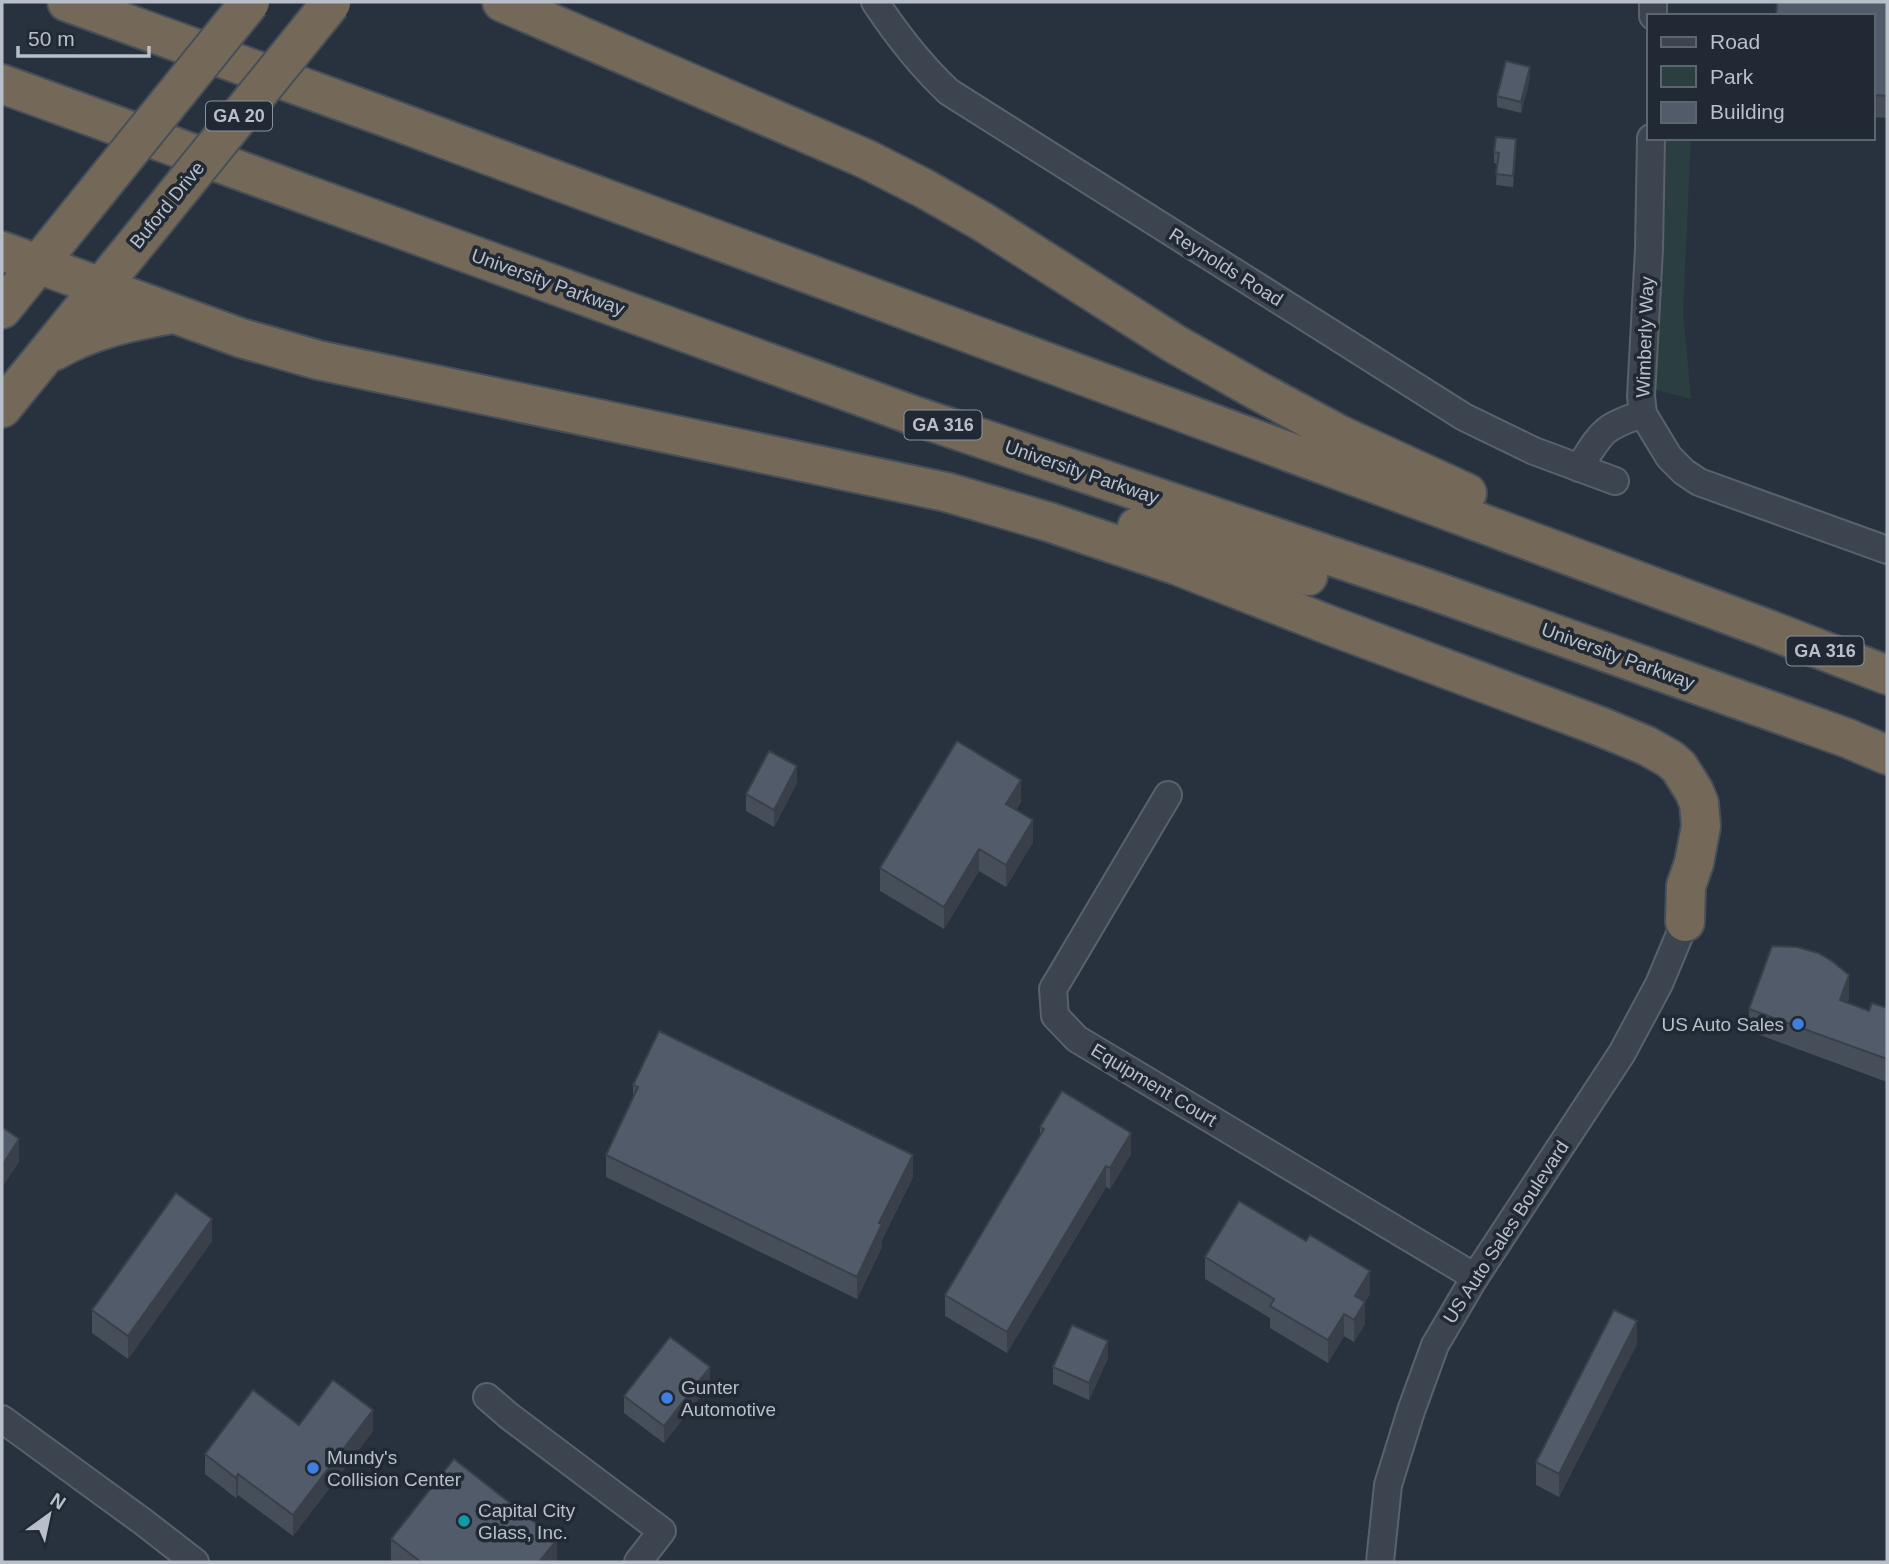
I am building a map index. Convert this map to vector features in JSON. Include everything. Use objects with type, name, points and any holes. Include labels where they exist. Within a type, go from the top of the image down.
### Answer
[{"type":"highway","name":"GA 316","points":[[67,2],[401,122],[1887,675]]},
{"type":"highway","name":"GA 20","points":[[2,309],[250,2]]},
{"type":"highway","name":"Buford Drive","points":[[2,408],[331,2]]},
{"type":"highway","points":[[503,2],[866,159],[983,222],[1175,344],[1340,435],[1762,627]]},
{"type":"highway","name":"University Parkway","points":[[2,83],[915,416],[1426,588],[1847,738],[1887,755]]},
{"type":"highway","points":[[2,251],[241,338],[318,360],[946,492],[1049,522],[1176,565],[1599,726],[1670,759],[1688,779],[1699,803],[1699,845],[1686,886],[1685,922]]},
{"type":"highway","points":[[43,358],[97,332],[172,314]]},
{"type":"highway","points":[[946,492],[1001,497],[1083,514],[1261,561],[1828,752],[1887,768]]},
{"type":"street","name":"Reynolds Road","points":[[875,2],[898,37],[929,74],[949,92],[1464,417],[1534,451],[1615,481]]},
{"type":"street","name":"Wimberly Way","points":[[1651,140],[1649,249],[1641,396],[1643,414],[1669,457],[1699,481],[1887,550]]},
{"type":"street","points":[[1579,468],[1601,433],[1610,426],[1643,414]]},
{"type":"street","name":"Equipment Court","points":[[1168,795],[1053,989],[1055,1016],[1077,1039],[1475,1277]]},
{"type":"street","name":"US Auto Sales Boulevard","points":[[1380,1562],[1388,1485],[1435,1345],[1475,1277],[1622,1053],[1660,984],[1685,922]]},
{"type":"street","points":[[487,1397],[662,1531],[638,1562]]},
{"type":"street","points":[[2,1419],[195,1562]]},
{"type":"green space","points":[[1664,140],[1691,140],[1683,312],[1691,399],[1653,389]]},
{"type":"building","points":[[1777,2],[1887,2],[1887,96],[1875,95],[1875,14],[1776,14]]},
{"type":"building","points":[[1506,61],[1530,67],[1521,102],[1497,96]]},
{"type":"building","points":[[1496,137],[1516,139],[1513,176],[1496,174],[1499,153],[1494,152]]},
{"type":"building","points":[[957,741],[1021,780],[1006,804],[1033,820],[1006,865],[979,849],[944,907],[880,868]]},
{"type":"building","points":[[769,751],[797,766],[774,810],[746,794]]},
{"type":"building","name":"US Auto Sales","points":[[1772,946],[1797,947],[1818,953],[1849,975],[1840,1000],[1869,1011],[1872,1003],[1887,1008],[1887,1059],[1749,1009]]},
{"type":"building","points":[[659,1031],[913,1155],[879,1223],[882,1224],[857,1277],[606,1155],[638,1087],[633,1085]]},
{"type":"building","points":[[1062,1091],[1131,1133],[1110,1168],[1106,1166],[1007,1332],[945,1295],[1044,1129],[1040,1127]]},
{"type":"building","points":[[2,1127],[19,1139],[2,1166]]},
{"type":"building","points":[[176,1193],[212,1219],[128,1336],[92,1310]]},
{"type":"building","points":[[1239,1201],[1306,1241],[1310,1235],[1370,1271],[1355,1296],[1365,1302],[1354,1320],[1344,1314],[1328,1340],[1270,1306],[1274,1299],[1205,1257]]},
{"type":"building","points":[[1614,1310],[1637,1321],[1559,1474],[1536,1462]]},
{"type":"building","points":[[1072,1325],[1108,1341],[1089,1383],[1053,1367]]},
{"type":"building","name":"Gunter Automotive","points":[[670,1337],[710,1367],[664,1426],[624,1396]]},
{"type":"building","points":[[333,1380],[373,1410],[293,1515],[238,1474],[236,1478],[205,1454],[253,1390],[299,1425]]},
{"type":"building","name":"Capital City Glass, Inc.","points":[[454,1459],[557,1540],[539,1562],[421,1562],[391,1539]]},
{"type":"place","name":"US Auto Sales","points":[[1798,1024]]},
{"type":"place","name":"Gunter Automotive","points":[[667,1398]]},
{"type":"place","name":"Mundy's Collision Center","points":[[313,1468]]},
{"type":"place","name":"Capital City Glass, Inc.","points":[[464,1521]]}]
